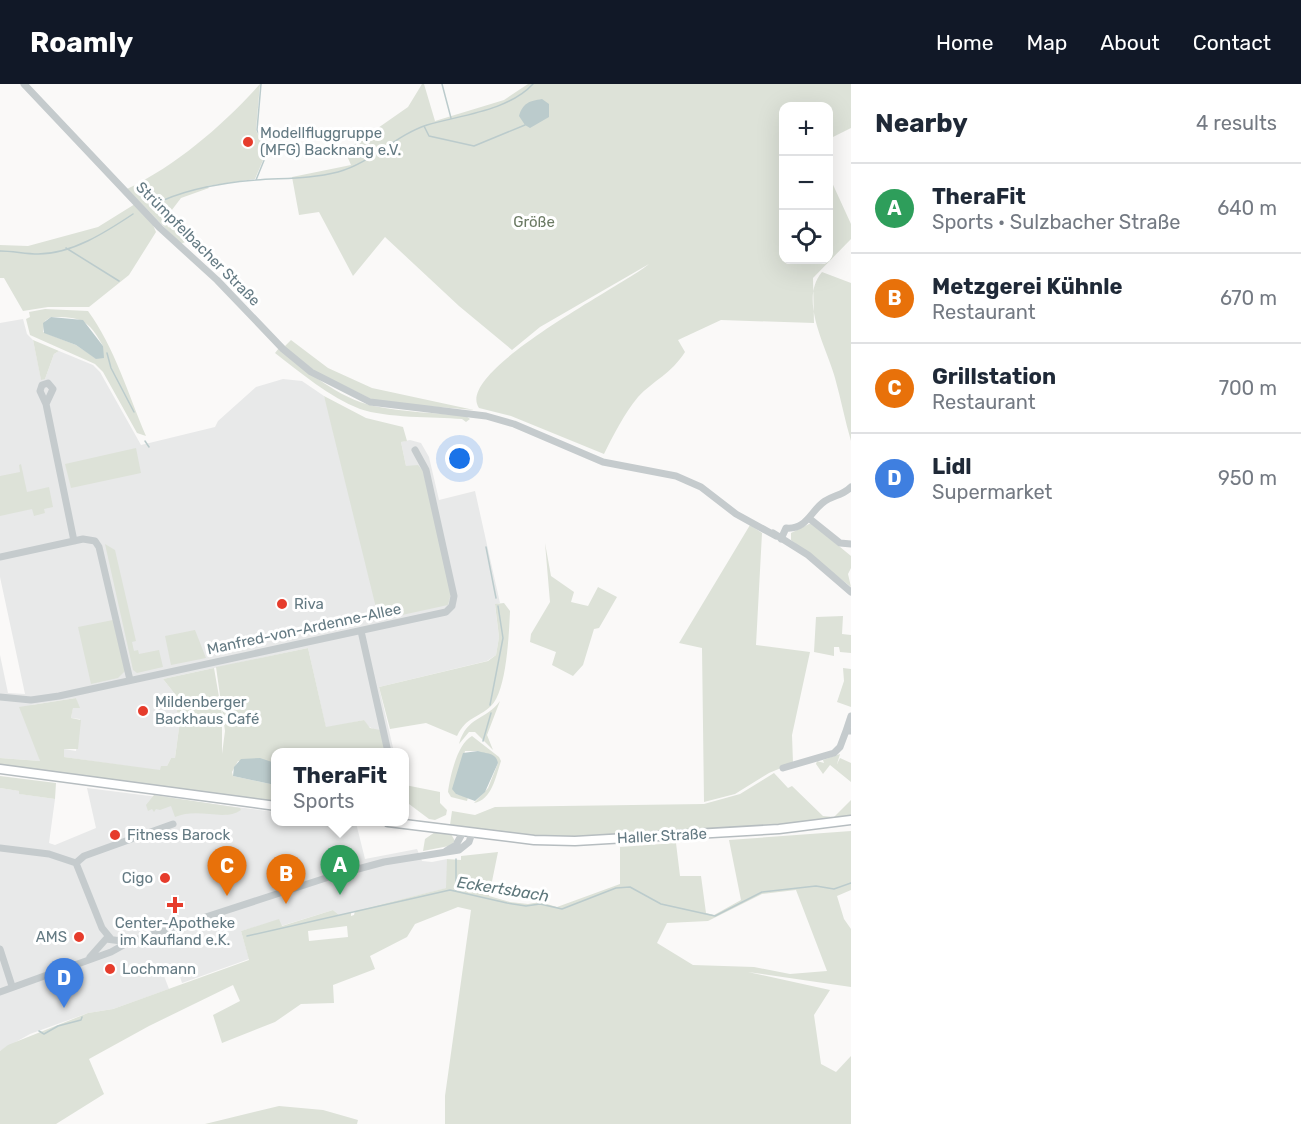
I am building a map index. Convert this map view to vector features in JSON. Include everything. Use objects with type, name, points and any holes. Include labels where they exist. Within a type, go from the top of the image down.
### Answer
[{"type":"main road","points":[[0,770],[271,806]]},
{"type":"main road","name":"Haller Straße","points":[[409,825],[575,841],[779,829],[851,820]]},
{"type":"street","name":"Strümpfelbacher Straße","points":[[24,84],[160,228],[217,280],[283,349],[311,372],[370,402],[486,416],[514,424],[603,462],[689,481],[779,538]]},
{"type":"street","points":[[45,404],[74,541]]},
{"type":"street","name":"Manfred-von-Ardenne-Allee","points":[[0,697],[45,699],[444,613],[454,602],[426,470],[415,450]]},
{"type":"street","points":[[851,487],[843,495],[822,503],[810,519],[786,528],[779,538],[808,555],[851,592]]},
{"type":"street","points":[[810,519],[840,543],[851,544]]},
{"type":"street","points":[[0,557],[90,539],[99,547],[130,680]]},
{"type":"street","points":[[361,631],[387,748]]},
{"type":"street","points":[[783,768],[834,753],[840,747],[848,731],[851,716]]},
{"type":"street","points":[[76,863],[84,856],[173,824]]},
{"type":"street","points":[[103,947],[114,950],[129,942],[332,876],[384,862],[462,848],[468,832]]},
{"type":"street","points":[[0,848],[49,854],[76,863],[102,928],[103,947]]},
{"type":"street","points":[[102,928],[112,939],[114,950]]},
{"type":"street","points":[[112,939],[129,942]]},
{"type":"street","points":[[0,992],[84,961],[112,939]]},
{"type":"street","points":[[0,949],[12,986]]},
{"type":"shaded area","points":[[542,99],[549,104],[549,117],[530,128],[519,116],[522,108],[527,103]]},
{"type":"shaded area","points":[[51,317],[83,320],[103,346],[104,358],[96,359],[76,345],[44,333],[43,323]]},
{"type":"shaded area","points":[[23,319],[27,334],[33,340],[41,379],[45,379],[54,354],[59,351],[93,365],[100,372],[141,445],[215,427],[218,421],[256,387],[283,379],[302,381],[324,396],[328,408],[406,466],[401,442],[410,440],[421,443],[429,457],[439,500],[475,491],[500,603],[495,605],[499,637],[496,655],[487,661],[379,687],[393,748],[383,748],[375,730],[366,725],[364,720],[326,728],[308,648],[163,679],[178,698],[177,712],[181,713],[175,758],[171,758],[167,766],[161,766],[161,771],[64,757],[64,749],[76,751],[80,719],[71,718],[73,707],[79,708],[76,698],[31,705],[40,761],[0,758],[0,655],[8,693],[25,694],[0,577],[0,323]]},
{"type":"shaded area","points":[[478,751],[493,755],[498,763],[485,792],[475,801],[456,794],[452,789],[463,753]]},
{"type":"shaded area","points":[[260,758],[271,762],[271,784],[233,776],[234,767],[241,759]]},
{"type":"shaded area","points":[[0,788],[20,791],[20,794],[55,799],[49,843],[55,845],[96,828],[87,788],[271,811],[271,826],[357,826],[365,859],[417,849],[422,861],[447,859],[447,888],[339,915],[333,910],[281,926],[279,920],[241,931],[249,959],[182,983],[176,964],[161,968],[169,989],[113,1009],[88,1013],[30,1034],[0,1051]]},
{"type":"green space","points":[[260,84],[256,130],[266,153],[255,179],[207,186],[209,188],[181,198],[165,219],[168,227],[178,230],[185,242],[181,244],[127,189],[164,168],[198,143]]},
{"type":"green space","name":"Größe","points":[[422,84],[424,84],[435,121],[504,100],[528,84],[851,84],[851,128],[833,137],[833,102],[779,102],[779,264],[827,264],[813,278],[814,323],[721,320],[678,340],[685,352],[680,360],[638,397],[615,432],[604,454],[511,416],[479,408],[478,392],[491,373],[515,351],[649,264],[540,327],[512,350],[459,306],[385,237],[353,276],[319,212],[299,215],[292,177],[351,165],[345,151],[408,107]]},
{"type":"green space","points":[[833,185],[851,224],[851,239],[833,257]]},
{"type":"green space","points":[[135,204],[153,225],[156,232],[129,275],[89,307],[48,307],[23,311],[4,278],[0,278],[0,245],[28,246],[98,227]]},
{"type":"green space","points":[[822,272],[851,283],[851,441],[835,378],[813,310],[815,283]]},
{"type":"green space","points":[[45,309],[88,311],[106,340],[146,436],[137,433],[103,372],[95,364],[30,335],[26,319],[30,317],[29,312]],"holes":[[[51,317],[83,321],[93,330],[103,346],[97,359],[76,345],[43,332],[45,321]]]},
{"type":"green space","points":[[33,340],[59,351],[54,354],[45,379],[41,380]]},
{"type":"green space","points":[[291,340],[328,368],[372,388],[474,410],[377,402],[316,372],[284,347]]},
{"type":"green space","points":[[279,348],[324,383],[361,402],[396,410],[466,416],[470,419],[466,422],[462,419],[396,416],[360,409],[337,398],[305,376],[275,353]]},
{"type":"green space","points":[[324,396],[366,418],[403,427],[407,441],[401,442],[406,466],[418,465],[423,471],[451,593],[448,605],[379,620]]},
{"type":"green space","points":[[136,448],[141,473],[71,488],[65,464]]},
{"type":"green space","points":[[21,464],[27,492],[49,487],[53,507],[44,509],[45,513],[34,516],[32,509],[0,516],[0,476],[20,472],[19,465]]},
{"type":"green space","points":[[811,523],[851,556],[851,568],[848,574],[851,587],[791,540],[791,533]]},
{"type":"green space","points":[[750,525],[762,533],[756,645],[810,652],[792,735],[793,763],[769,773],[735,794],[704,802],[702,648],[679,643]]},
{"type":"green space","points":[[545,543],[551,576],[574,592],[571,602],[588,606],[598,587],[617,597],[599,628],[594,629],[583,665],[573,676],[552,665],[556,652],[530,642],[531,634],[550,602]]},
{"type":"green space","points":[[105,544],[115,550],[136,641],[132,642],[134,651],[138,650],[139,654],[159,650],[163,667],[137,673],[133,670]]},
{"type":"green space","points":[[504,603],[510,611],[506,661],[501,688],[491,706],[468,721],[457,736],[426,723],[390,729],[379,687],[488,661],[496,655],[499,637],[495,604]]},
{"type":"green space","points":[[843,616],[842,634],[851,635],[851,653],[840,652],[839,647],[834,647],[834,656],[814,652],[816,617]]},
{"type":"green space","points":[[113,620],[125,671],[118,678],[91,684],[78,627]]},
{"type":"green space","points":[[195,630],[206,658],[171,665],[165,636]]},
{"type":"green space","points":[[308,648],[326,727],[364,720],[370,728],[380,730],[384,748],[271,748],[271,763],[238,761],[232,772],[233,776],[271,784],[271,801],[0,767],[0,758],[40,761],[19,707],[76,698],[80,708],[73,708],[71,718],[81,720],[78,749],[64,749],[64,757],[160,770],[161,766],[167,766],[171,758],[175,758],[181,713],[177,712],[178,698],[163,679],[214,668],[222,714],[222,754],[225,731],[216,667]]},
{"type":"green space","points":[[843,668],[851,669],[851,707],[837,702],[844,681]]},
{"type":"green space","points":[[500,701],[487,735],[493,750],[475,732],[469,732],[459,744],[467,728]]},
{"type":"green space","points":[[472,736],[501,761],[489,792],[480,801],[474,803],[488,788],[498,763],[478,751],[465,751],[456,794],[468,797],[467,801],[451,797],[448,792],[458,753]]},
{"type":"green space","points":[[840,754],[837,764],[840,758],[851,763],[851,782],[830,765],[823,774],[816,764],[817,761],[824,763],[823,760]]},
{"type":"green space","points":[[774,773],[788,788],[792,786],[823,816],[834,817],[851,800],[851,819],[593,837],[546,837],[450,825],[452,811],[475,815],[495,807],[704,804],[740,794]]},
{"type":"green space","points":[[0,776],[56,783],[55,799],[19,794],[19,791],[0,788]]},
{"type":"green space","points":[[409,786],[440,792],[440,803],[447,810],[446,815],[435,820],[429,819],[409,804]]},
{"type":"green space","points":[[154,795],[240,808],[241,810],[227,815],[193,813],[175,817],[171,806],[156,809],[154,812],[152,809],[148,811],[146,805]]},
{"type":"green space","points":[[851,831],[851,890],[837,896],[844,919],[851,929],[851,987],[748,972],[830,990],[814,1015],[821,1064],[836,1072],[851,1056],[851,1124],[445,1124],[445,1096],[471,910],[458,907],[415,924],[407,937],[370,956],[375,969],[333,985],[334,1003],[301,1004],[275,1022],[222,1043],[213,1015],[240,1001],[233,985],[149,1026],[89,1059],[104,1094],[56,1124],[0,1124],[0,1051],[8,1045],[88,1013],[113,1009],[249,960],[241,931],[279,919],[282,926],[333,910],[339,915],[351,912],[351,916],[355,911],[446,888],[447,859],[461,860],[461,856],[498,852],[489,896],[510,902],[528,904],[540,902],[557,907],[620,884],[620,847],[676,843],[680,876],[701,876],[706,913],[714,915],[741,900],[729,840]],"holes":[[[796,890],[827,971],[790,974],[754,967],[693,965],[657,943],[667,923],[708,921],[762,894]],[[347,926],[348,937],[309,941],[308,931]]]},
{"type":"green space","points":[[435,832],[451,834],[455,841],[449,846],[423,851],[425,839]]},
{"type":"green space","points":[[279,1106],[323,1110],[358,1120],[357,1124],[205,1124]]},
{"type":"waterway","points":[[256,180],[267,153],[257,130],[261,84]]},
{"type":"waterway","points":[[442,84],[451,118]]},
{"type":"waterway","points":[[151,206],[176,195],[215,185],[308,177],[338,172],[350,168],[405,135],[427,125],[497,106],[523,93],[533,84]]},
{"type":"waterway","points":[[424,126],[429,136],[474,146],[525,125]]},
{"type":"waterway","points":[[0,251],[38,254],[63,250],[100,235],[133,214]]},
{"type":"waterway","points":[[66,248],[119,281]]},
{"type":"waterway","points":[[107,353],[111,368],[134,412]]},
{"type":"waterway","points":[[145,441],[149,447]]},
{"type":"waterway","points":[[486,547],[496,598]]},
{"type":"waterway","points":[[490,705],[503,638],[498,606]]},
{"type":"waterway","points":[[483,741],[491,713]]},
{"type":"waterway","points":[[456,859],[456,891]]},
{"type":"waterway","name":"Eckertsbach","points":[[247,936],[450,890],[507,903],[526,906],[540,904],[562,909],[616,888],[630,887],[661,904],[715,916],[762,892],[816,886],[834,889],[851,883]]},
{"type":"waterway","name":"Eckertsbach","points":[[39,1031],[44,1034],[58,1026],[81,1020],[82,1017]]},
{"type":"place","name":"Modellfluggruppe (MFG) Backnang e.V.","points":[[248,142]]},
{"type":"place","name":"Riva","points":[[282,604]]},
{"type":"place","name":"Mildenberger Backhaus Café","points":[[143,711]]},
{"type":"place","name":"Fitness Barock","points":[[115,835]]},
{"type":"place","name":"Cigo","points":[[165,878]]},
{"type":"place","name":"TheraFit","points":[[340,895]]},
{"type":"place","name":"Grillstation","points":[[227,896]]},
{"type":"place","name":"Metzgerei Kühnle","points":[[286,904]]},
{"type":"place","name":"Center-Apotheke im Kaufland e.K.","points":[[175,905]]},
{"type":"place","name":"AMS","points":[[79,937]]},
{"type":"place","name":"Lochmann","points":[[110,969]]},
{"type":"place","name":"Lidl","points":[[64,1008]]}]
